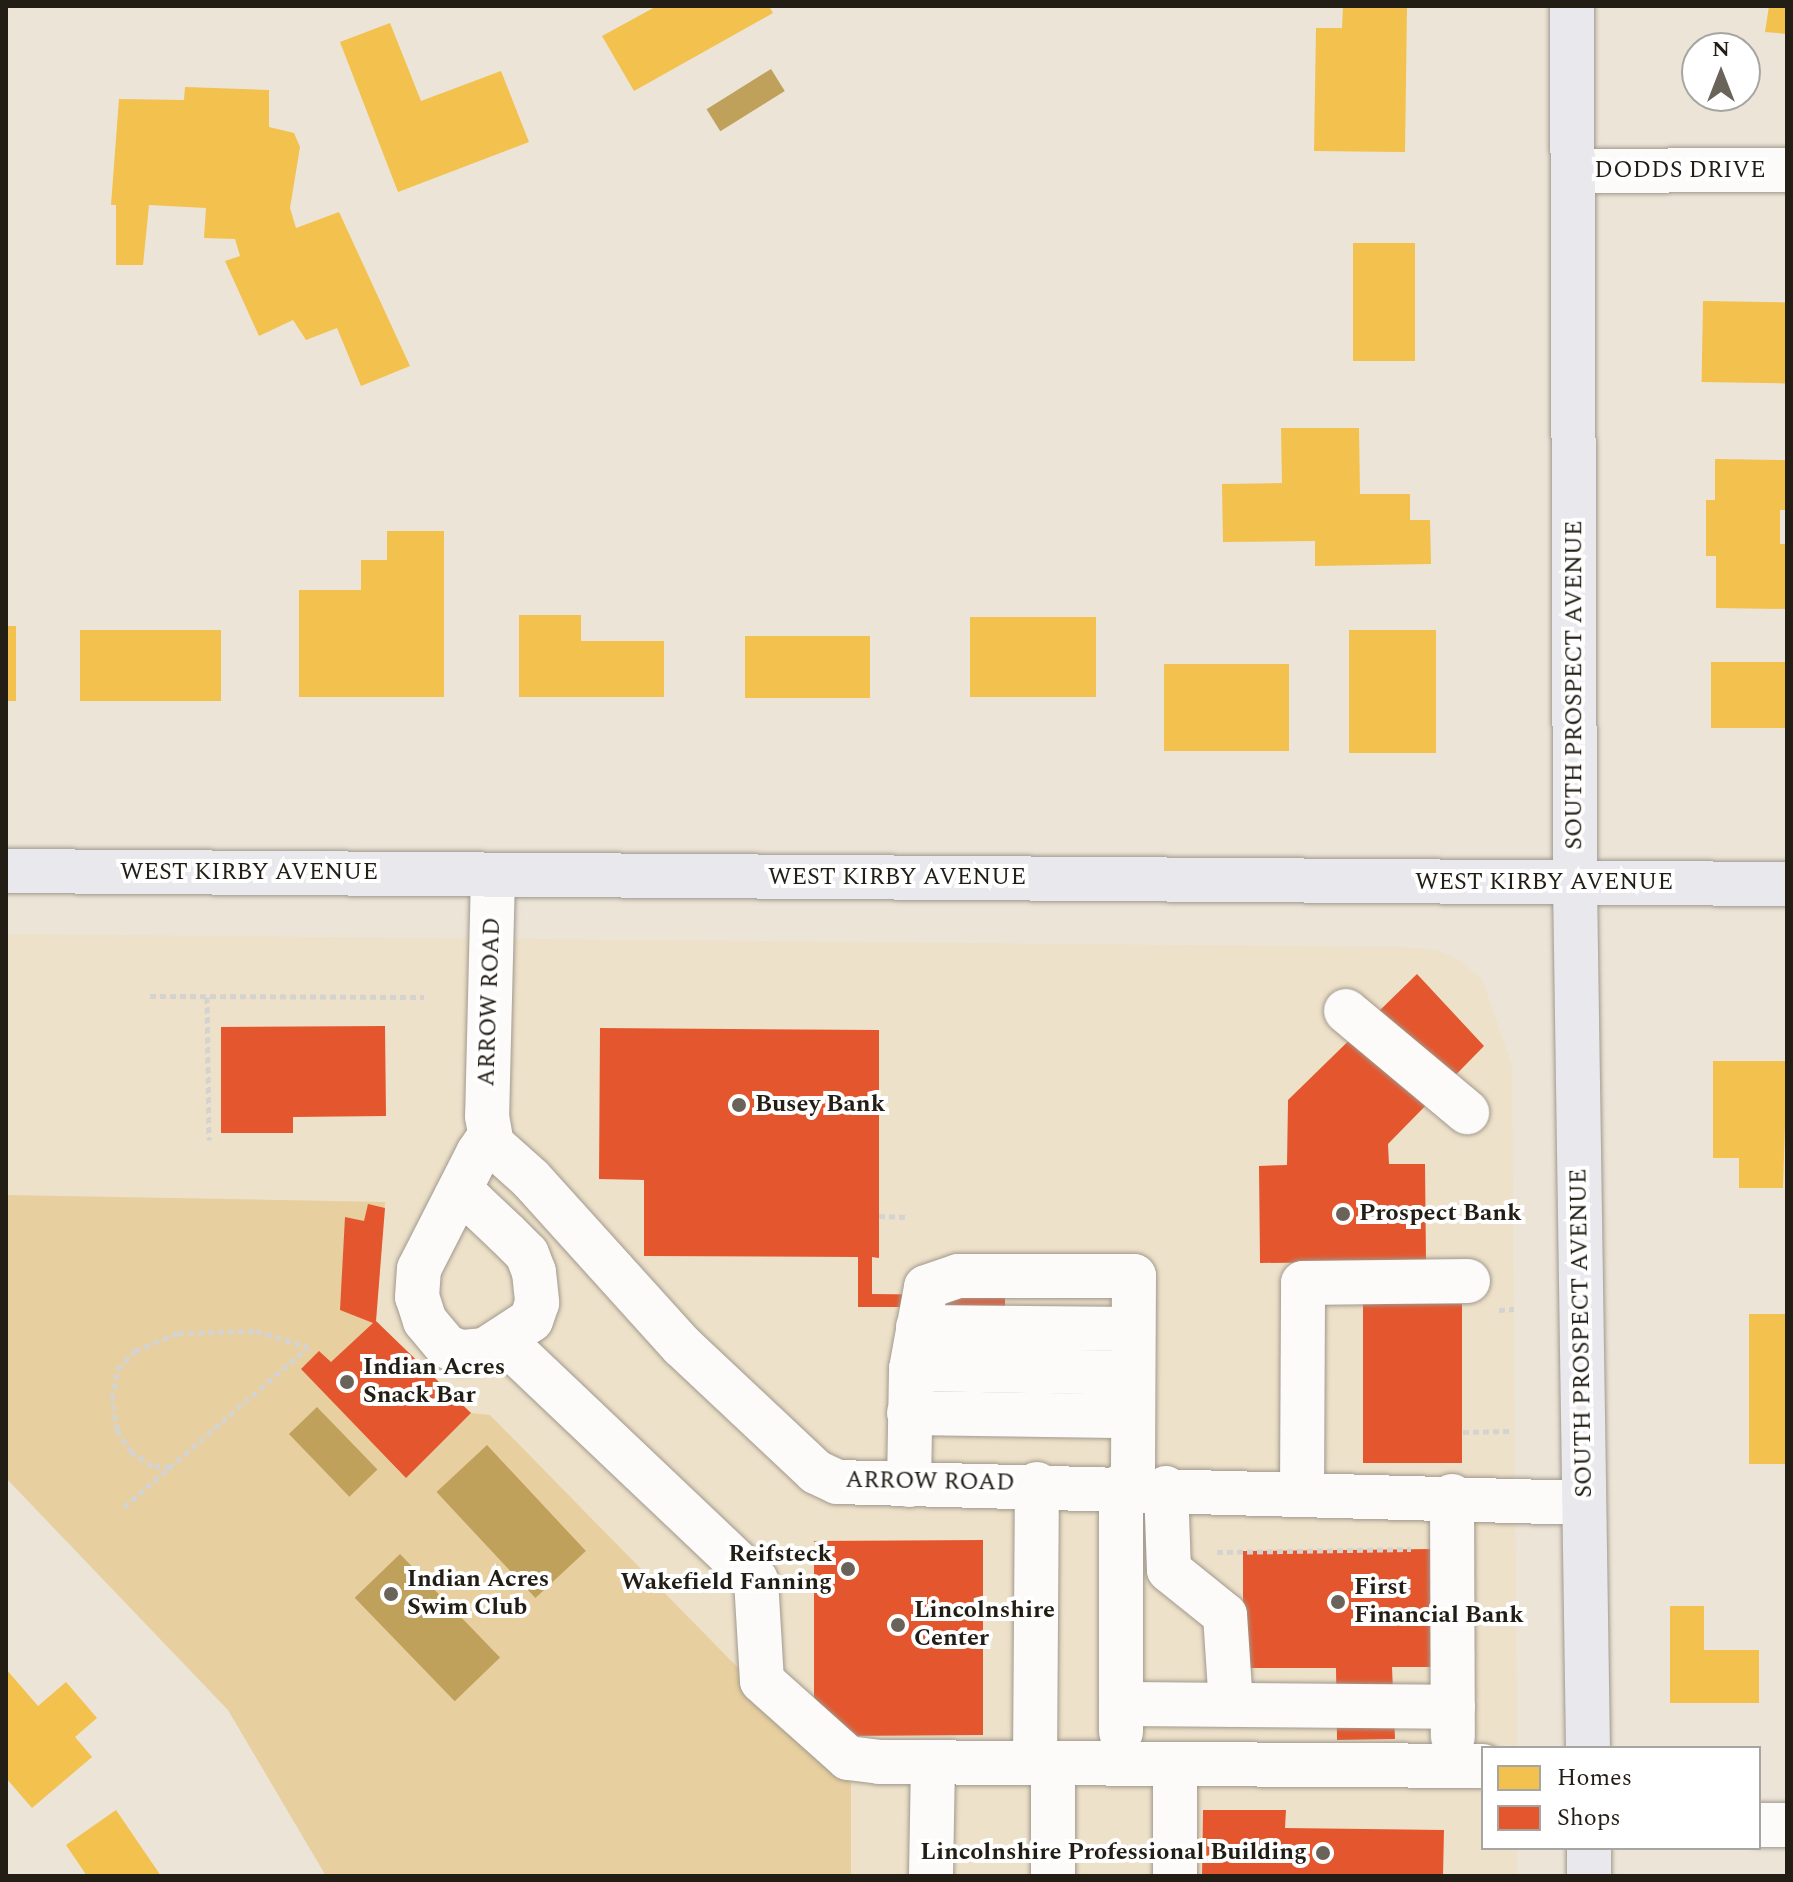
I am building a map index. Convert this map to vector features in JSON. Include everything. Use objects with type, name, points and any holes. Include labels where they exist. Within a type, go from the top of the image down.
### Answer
[{"type":"main road","name":"SOUTH PROSPECT AVENUE","points":[[1572,6],[1575,883],[1588,1746]]},
{"type":"main road","name":"WEST KIRBY AVENUE","points":[[6,871],[1787,884]]},
{"type":"main road","points":[[1589,1850],[1589,1876]]},
{"type":"street","name":"DODDS DRIVE","points":[[1574,171],[1787,170]]},
{"type":"street","name":"ARROW ROAD","points":[[493,875],[489,1137],[682,1346],[800,1461],[837,1482],[1037,1484],[1452,1496],[1584,1503]]},
{"type":"street","points":[[1346,1011],[1467,1112]]},
{"type":"street","points":[[456,1197],[472,1201],[507,1234],[527,1254],[534,1272],[537,1303],[531,1320],[504,1341],[485,1350],[460,1352],[446,1346],[425,1321],[417,1297],[419,1269],[456,1197],[489,1137]]},
{"type":"street","points":[[909,1485],[914,1358],[926,1287],[958,1276],[1134,1276],[1133,1362],[1140,1487],[1121,1704],[1121,1764]]},
{"type":"street","points":[[1302,1492],[1303,1283],[1468,1281]]},
{"type":"street","points":[[504,1341],[756,1580],[762,1681],[848,1758],[933,1763],[1468,1766],[1453,1707],[1452,1496]]},
{"type":"street","points":[[914,1358],[1133,1362]]},
{"type":"street","points":[[914,1358],[1133,1362]]},
{"type":"street","points":[[1037,1484],[1044,1763],[1053,1876]]},
{"type":"street","points":[[1140,1487],[1169,1570],[1225,1615],[1231,1705]]},
{"type":"street","points":[[1121,1704],[1453,1707]]},
{"type":"street","points":[[931,1876],[933,1763]]},
{"type":"street","points":[[1175,1764],[1175,1876]]},
{"type":"street","points":[[1761,1825],[1787,1825]]},
{"type":"path","points":[[150,996],[424,997]]},
{"type":"path","points":[[207,997],[209,1140]]},
{"type":"path","points":[[879,1216],[905,1217]]},
{"type":"path","points":[[124,1507],[170,1467],[285,1367],[308,1347],[256,1331],[178,1333],[135,1351],[118,1369],[112,1399],[117,1430],[131,1452],[152,1466],[170,1467]]},
{"type":"path","points":[[1463,1432],[1512,1431]]},
{"type":"path","points":[[1200,1552],[1452,1548]]},
{"type":"shaded area","points":[[771,69],[785,91],[720,131],[707,109]]},
{"type":"shaded area","points":[[6,934],[1404,947],[1438,950],[1460,961],[1482,979],[1512,1065],[1517,1746],[1481,1746],[1481,1850],[1517,1850],[1517,1876],[326,1876],[228,1710],[6,1478]]},
{"type":"shaded area","name":"Indian Acres Swim Club","points":[[6,1195],[385,1202],[376,1321],[471,1413],[490,1415],[851,1783],[851,1876],[326,1876],[228,1710],[6,1478]]},
{"type":"shaded area","points":[[317,1407],[377,1470],[349,1497],[289,1434]]},
{"type":"shaded area","points":[[487,1445],[586,1551],[535,1598],[437,1492]]},
{"type":"shaded area","points":[[400,1554],[500,1658],[455,1701],[355,1598]]},
{"type":"building: Homes","points":[[657,6],[769,6],[773,13],[634,91],[602,36]]},
{"type":"building: Homes","points":[[1343,6],[1407,6],[1405,152],[1314,151],[1316,28],[1342,28]]},
{"type":"building: Homes","points":[[1769,6],[1787,6],[1787,34],[1765,32]]},
{"type":"building: Homes","points":[[390,23],[421,101],[501,71],[529,142],[398,192],[340,42]]},
{"type":"building: Homes","points":[[185,87],[269,90],[269,127],[294,133],[300,147],[290,208],[296,228],[339,212],[410,366],[361,386],[337,328],[306,340],[293,320],[259,336],[225,261],[240,256],[235,239],[204,238],[206,208],[149,205],[143,265],[116,265],[116,205],[111,205],[119,99],[184,100]]},
{"type":"building: Homes","points":[[1353,243],[1415,243],[1415,361],[1353,361]]},
{"type":"building: Homes","points":[[1703,301],[1787,302],[1786,383],[1702,382]]},
{"type":"building: Homes","points":[[1281,428],[1359,428],[1360,494],[1410,494],[1410,520],[1430,520],[1431,564],[1315,566],[1315,541],[1223,542],[1222,484],[1282,483]]},
{"type":"building: Homes","points":[[1715,459],[1787,460],[1787,510],[1780,510],[1780,544],[1787,544],[1787,609],[1716,608],[1716,556],[1706,556],[1706,500],[1715,500]]},
{"type":"building: Homes","points":[[387,531],[444,531],[444,697],[299,697],[299,590],[361,590],[361,560],[387,560]]},
{"type":"building: Homes","points":[[519,615],[581,615],[581,641],[664,641],[664,697],[519,697]]},
{"type":"building: Homes","points":[[970,617],[1096,617],[1096,697],[970,697]]},
{"type":"building: Homes","points":[[6,626],[16,626],[16,701],[6,701]]},
{"type":"building: Homes","points":[[80,630],[221,630],[221,701],[80,701]]},
{"type":"building: Homes","points":[[1349,630],[1436,630],[1436,753],[1349,753]]},
{"type":"building: Homes","points":[[745,636],[870,636],[870,698],[745,698]]},
{"type":"building: Homes","points":[[1711,662],[1787,662],[1787,728],[1711,728]]},
{"type":"building: Homes","points":[[1164,664],[1289,664],[1289,751],[1164,751]]},
{"type":"building: Homes","points":[[1713,1061],[1787,1061],[1783,1188],[1739,1188],[1739,1158],[1713,1158]]},
{"type":"building: Homes","points":[[1749,1314],[1787,1314],[1787,1464],[1749,1464]]},
{"type":"building: Homes","points":[[1670,1606],[1704,1606],[1704,1650],[1759,1650],[1759,1703],[1670,1703]]},
{"type":"building: Homes","points":[[6,1669],[38,1706],[66,1682],[97,1718],[75,1737],[92,1757],[32,1808],[6,1778]]},
{"type":"building: Homes","points":[[116,1810],[161,1876],[87,1876],[66,1845]]},
{"type":"building: Shops","points":[[1417,974],[1484,1046],[1388,1144],[1389,1164],[1425,1164],[1426,1261],[1260,1263],[1259,1166],[1287,1165],[1288,1100]]},
{"type":"building: Shops","points":[[385,1026],[386,1116],[293,1117],[293,1133],[221,1133],[221,1027]]},
{"type":"building: Shops","name":"Busey Bank","points":[[600,1028],[879,1030],[879,1258],[872,1257],[872,1294],[960,1295],[1005,1259],[1005,1428],[961,1307],[858,1307],[858,1257],[644,1256],[644,1180],[599,1179]]},
{"type":"building: Shops","points":[[368,1204],[385,1208],[376,1321],[471,1413],[406,1478],[301,1369],[319,1351],[331,1362],[373,1323],[340,1310],[345,1217],[364,1221]]},
{"type":"building: Shops","points":[[1363,1304],[1462,1304],[1462,1463],[1363,1463]]},
{"type":"building: Shops","name":"Lincolnshire Center","points":[[983,1540],[983,1735],[844,1736],[814,1709],[814,1541]]},
{"type":"building: Shops","name":"First Financial Bank","points":[[1433,1549],[1434,1667],[1392,1667],[1395,1739],[1337,1740],[1336,1668],[1243,1668],[1243,1551]]},
{"type":"building: Shops","name":"Lincolnshire Professional Building","points":[[1203,1810],[1286,1810],[1285,1828],[1444,1830],[1443,1876],[1202,1876]]},
{"type":"place","name":"Busey Bank","points":[[739,1105]]},
{"type":"place","name":"Prospect Bank","points":[[1343,1214]]},
{"type":"place","name":"Indian Acres Snack Bar","points":[[347,1382]]},
{"type":"place","name":"Reifsteck Wakefield Fanning","points":[[848,1569]]},
{"type":"place","name":"Indian Acres Swim Club","points":[[391,1594]]},
{"type":"place","name":"First Financial Bank","points":[[1338,1602]]},
{"type":"place","name":"Lincolnshire Center","points":[[898,1625]]},
{"type":"place","name":"Lincolnshire Professional Building","points":[[1323,1853]]}]
